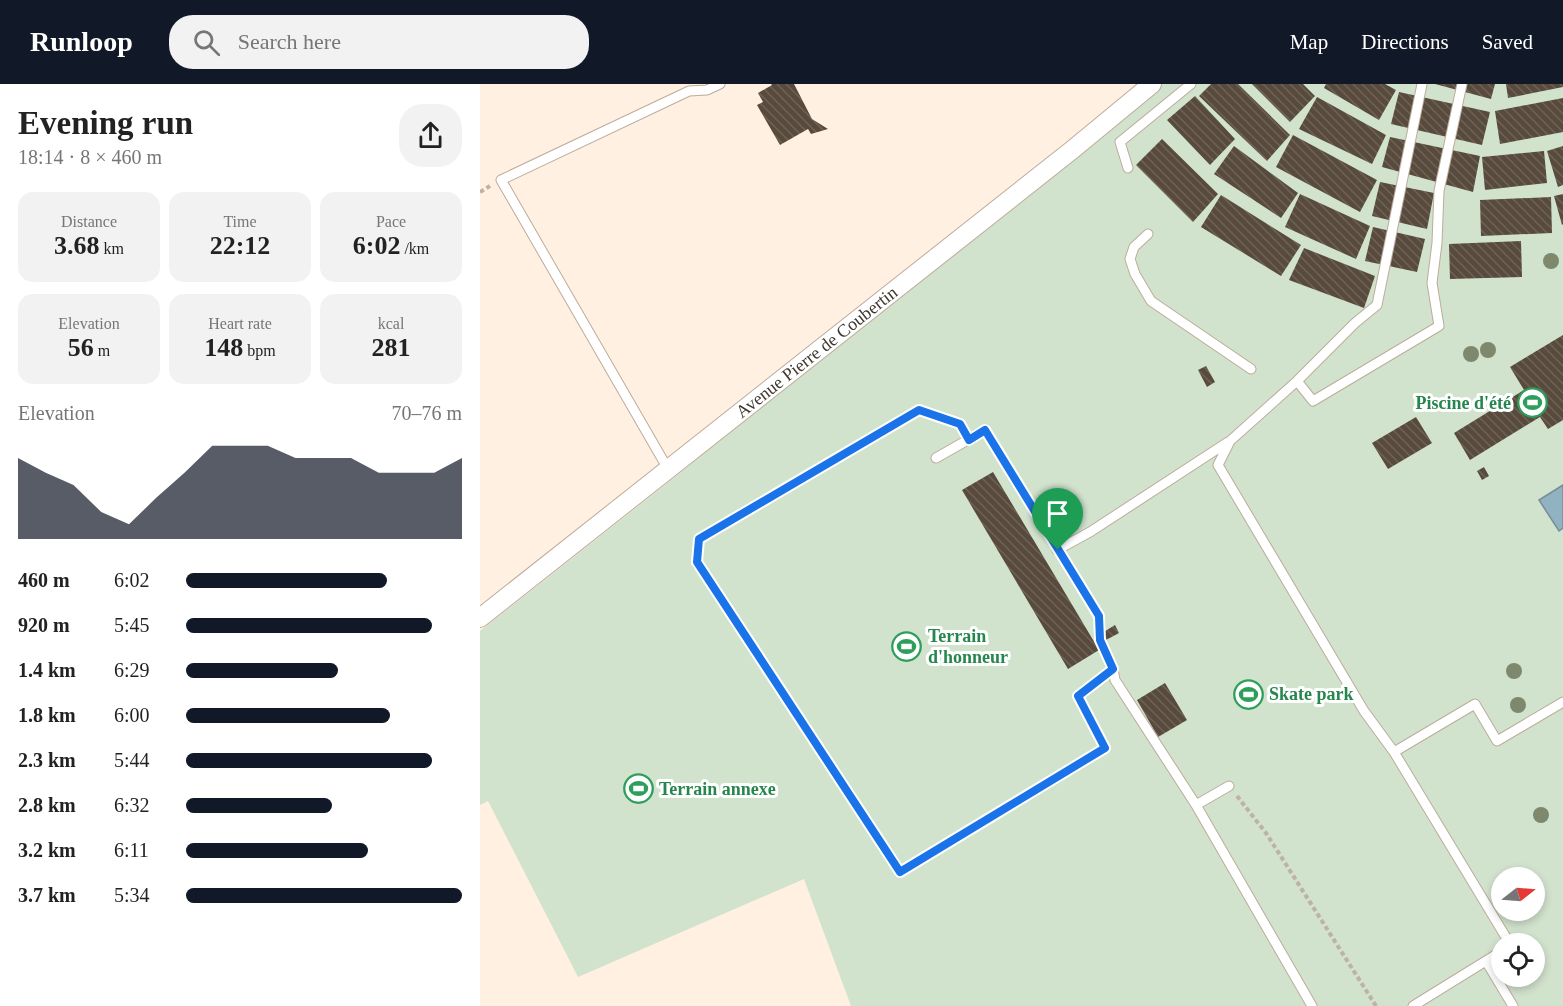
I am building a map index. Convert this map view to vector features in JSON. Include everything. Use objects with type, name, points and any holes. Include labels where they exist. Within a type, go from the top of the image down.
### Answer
[{"type":"street","name":"Avenue Pierre de Coubertin","points":[[480,618],[1072,150],[1152,84]]},
{"type":"lane","points":[[668,469],[501,180],[689,91],[707,90],[720,84]]},
{"type":"lane","points":[[1128,168],[1120,142],[1191,84]]},
{"type":"lane","points":[[1058,550],[1090,532],[1230,441],[1377,305],[1422,84]]},
{"type":"lane","points":[[1297,381],[1313,401],[1439,326],[1432,283],[1437,243],[1439,191],[1462,84]]},
{"type":"lane","points":[[1148,234],[1134,247],[1130,259],[1135,274],[1150,301],[1251,369]]},
{"type":"lane","points":[[936,458],[985,430],[1099,616],[1100,640],[1113,669],[1115,680],[1196,805],[1312,1006]]},
{"type":"lane","points":[[1230,441],[1218,465],[1364,711],[1394,752],[1503,933]]},
{"type":"lane","points":[[1078,696],[1113,669]]},
{"type":"lane","points":[[1394,752],[1475,704],[1497,741],[1563,702]]},
{"type":"lane","points":[[1196,805],[1229,786]]},
{"type":"lane","points":[[1413,1006],[1491,958]]},
{"type":"lane","points":[[1486,961],[1513,1006]]},
{"type":"lane","points":[[1428,997],[1434,1006]]},
{"type":"path","points":[[969,440],[960,424],[919,410],[699,539],[697,562],[900,872],[1105,748],[1078,696]]},
{"type":"path","points":[[1229,786],[1266,833],[1376,1006]]},
{"type":"green space","points":[[1161,84],[1563,84],[1563,1006],[851,1006],[804,879],[578,977],[488,801],[480,805],[480,631],[660,489]]},
{"type":"water","points":[[1563,485],[1563,528],[1559,531],[1539,500]]},
{"type":"building","points":[[771,84],[794,84],[812,119],[828,129],[811,134],[808,129],[780,145],[757,105],[763,102],[758,93]]},
{"type":"building","points":[[1211,84],[1238,84],[1290,135],[1267,161],[1199,96]]},
{"type":"building","points":[[1252,84],[1303,84],[1315,96],[1290,122]]},
{"type":"building","points":[[1326,84],[1385,84],[1396,90],[1379,120],[1324,88]]},
{"type":"building","points":[[1435,84],[1495,84],[1491,99]]},
{"type":"building","points":[[1506,84],[1563,84],[1563,87],[1508,98]]},
{"type":"building","points":[[1399,92],[1490,112],[1482,145],[1391,124]]},
{"type":"building","points":[[1195,96],[1235,139],[1210,165],[1167,120]]},
{"type":"building","points":[[1317,97],[1386,135],[1372,164],[1299,129]]},
{"type":"building","points":[[1563,98],[1563,132],[1500,144],[1495,111]]},
{"type":"building","points":[[1293,135],[1377,180],[1360,212],[1276,167]]},
{"type":"building","points":[[1390,137],[1480,156],[1473,192],[1382,167]]},
{"type":"building","points":[[1162,139],[1218,194],[1193,222],[1136,165]]},
{"type":"building","points":[[1234,146],[1298,193],[1281,218],[1214,174]]},
{"type":"building","points":[[1563,146],[1563,185],[1558,187],[1547,151]]},
{"type":"building","points":[[1544,151],[1547,183],[1485,190],[1482,157]]},
{"type":"building","points":[[1380,182],[1434,193],[1427,229],[1372,216]]},
{"type":"building","points":[[1300,194],[1370,226],[1356,259],[1285,227]]},
{"type":"building","points":[[1563,194],[1563,224],[1562,225],[1554,196]]},
{"type":"building","points":[[1221,195],[1301,245],[1281,276],[1201,227]]},
{"type":"building","points":[[1551,197],[1552,233],[1481,236],[1480,200]]},
{"type":"building","points":[[1373,227],[1425,239],[1417,272],[1365,261]]},
{"type":"building","points":[[1521,241],[1522,277],[1450,279],[1449,244]]},
{"type":"building","points":[[1304,248],[1375,276],[1364,308],[1289,280]]},
{"type":"building","name":"Piscine d'été","points":[[1563,335],[1563,420],[1548,429],[1540,417],[1470,460],[1454,433],[1524,390],[1510,367]]},
{"type":"building","points":[[1206,366],[1215,382],[1207,387],[1198,370]]},
{"type":"building","points":[[1416,417],[1432,443],[1388,469],[1372,443]]},
{"type":"building","points":[[1484,467],[1489,476],[1482,480],[1477,471]]},
{"type":"building","points":[[993,472],[1099,650],[1068,669],[962,490]]},
{"type":"building","points":[[1075,524],[1078,529],[1071,532],[1069,527]]},
{"type":"building","points":[[1115,625],[1119,633],[1106,640],[1102,633]]},
{"type":"building","points":[[1165,683],[1187,720],[1158,737],[1137,700]]},
{"type":"place","name":"Piscine d'été","points":[[1532,403]]},
{"type":"place","name":"Terrain d'honneur","points":[[907,646]]},
{"type":"place","name":"Skate park","points":[[1248,694]]},
{"type":"place","name":"Terrain annexe","points":[[638,789]]},
{"type":"route","points":[[919,410],[960,424],[969,440],[985,430],[1058,550],[1099,616],[1100,640],[1113,669],[1078,696],[1105,748],[900,872],[697,562],[699,539],[919,410]]}]
